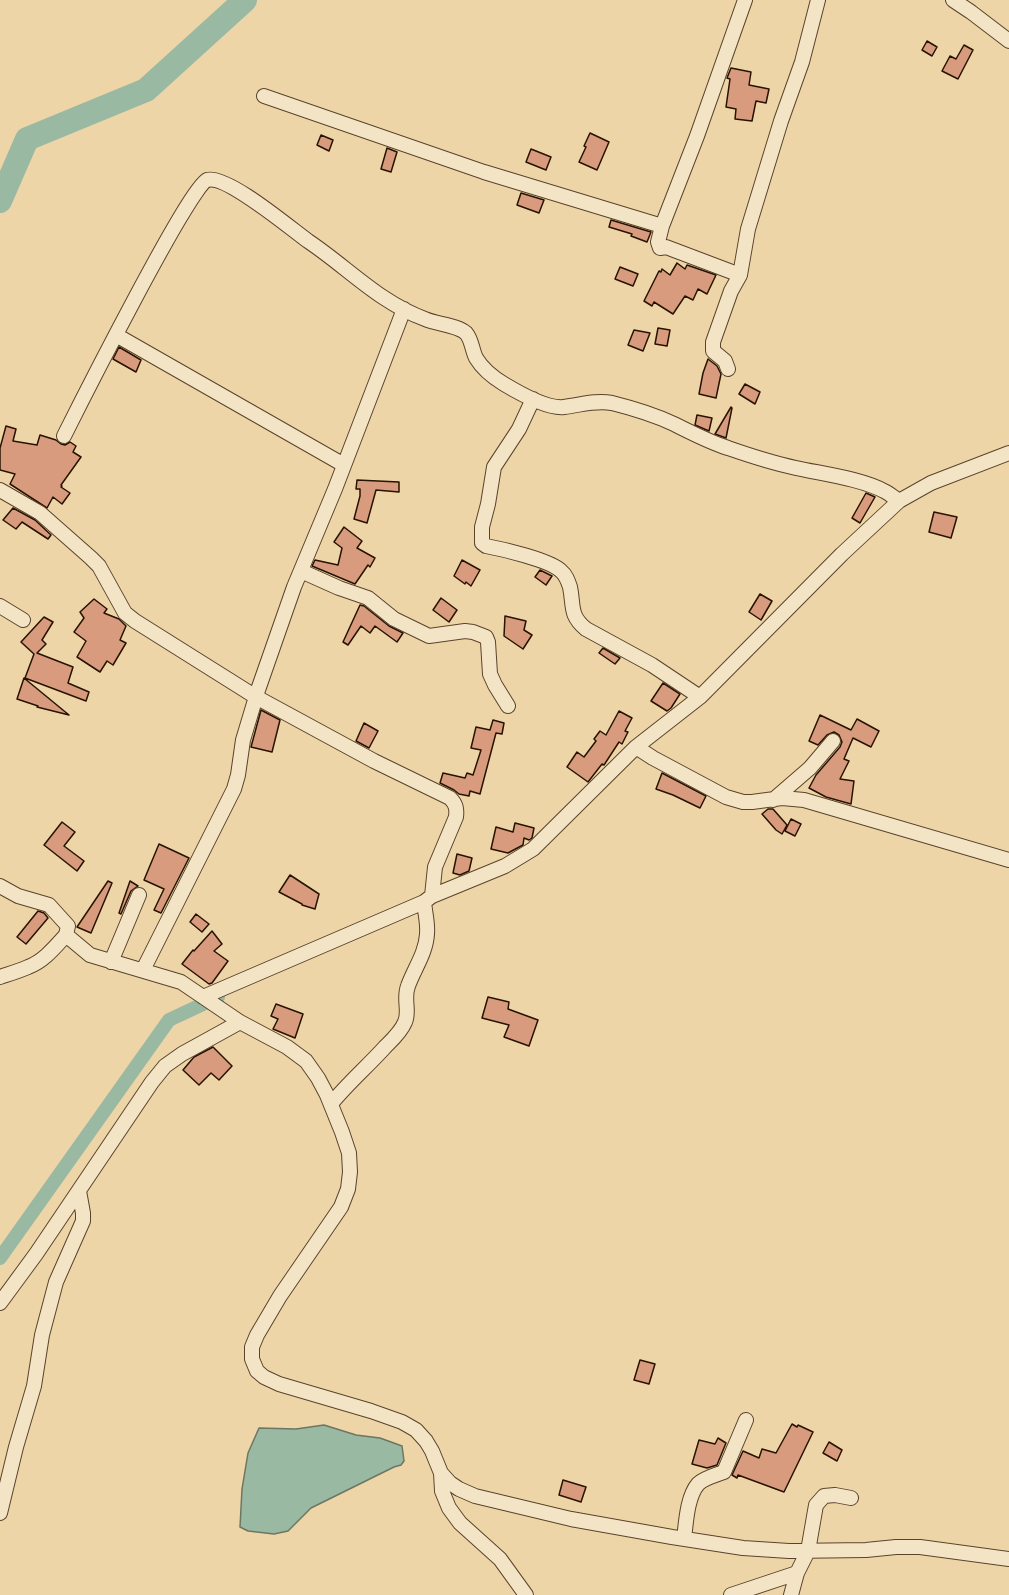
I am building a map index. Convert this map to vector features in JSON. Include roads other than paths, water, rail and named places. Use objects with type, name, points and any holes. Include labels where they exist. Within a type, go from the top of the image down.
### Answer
[{"type":"street","points":[[741,275],[666,247],[660,248],[658,242],[745,0]]},
{"type":"street","points":[[728,369],[725,361],[714,351],[713,342],[731,291],[741,275],[748,229],[802,62],[818,0]]},
{"type":"street","points":[[953,0],[1009,41]]},
{"type":"street","points":[[264,96],[484,172],[662,226]]},
{"type":"street","points":[[64,436],[116,335],[186,208],[203,183],[217,180],[257,203],[332,257],[371,289],[425,320],[462,330],[467,334],[477,359],[484,367],[506,385],[533,399],[555,407],[595,401],[615,404],[747,454],[871,485],[899,501]]},
{"type":"street","points":[[142,970],[234,789],[243,740],[256,697],[301,571],[404,309]]},
{"type":"street","points":[[116,335],[344,465]]},
{"type":"street","points":[[533,399],[519,429],[494,467],[482,527],[482,543],[552,564],[563,572],[568,580],[572,610],[578,623],[652,665],[700,697]]},
{"type":"street","points":[[209,1002],[427,906],[533,849],[644,752],[842,554],[899,501],[931,483],[1009,453]]},
{"type":"street","points":[[0,490],[40,513],[91,558],[99,566],[125,613],[153,633],[256,697],[374,761],[450,798],[455,803],[456,817],[435,867],[427,906],[425,946],[406,994],[405,1024],[331,1104]]},
{"type":"street","points":[[301,571],[368,598],[394,619],[429,636],[465,631],[486,637],[489,646],[490,674],[508,706]]},
{"type":"street","points":[[0,606],[23,620]]},
{"type":"street","points":[[772,800],[810,768],[833,741]]},
{"type":"street","points":[[644,752],[726,797],[743,802],[782,798],[804,800],[1009,860]]},
{"type":"street","points":[[0,886],[18,896],[49,905],[68,926],[66,935],[39,961],[30,967],[0,977]]},
{"type":"street","points":[[111,962],[139,894]]},
{"type":"street","points":[[66,935],[90,955],[181,982],[237,1020],[287,1047],[306,1060],[331,1104],[349,1153],[348,1189],[341,1207],[280,1296],[257,1335],[252,1347],[252,1359],[257,1371],[264,1377],[402,1422],[416,1430],[426,1441],[441,1473],[450,1484],[475,1496],[571,1519],[743,1548],[808,1551],[920,1546],[1009,1559]]},
{"type":"street","points":[[0,1303],[165,1066],[237,1020]]},
{"type":"street","points":[[0,1513],[34,1386],[42,1335],[56,1282],[83,1221],[84,1213],[79,1191]]},
{"type":"street","points":[[684,1539],[688,1507],[694,1491],[704,1481],[724,1472],[746,1420]]},
{"type":"street","points":[[441,1473],[442,1491],[449,1508],[460,1523],[500,1559],[526,1595]]},
{"type":"street","points":[[790,1595],[797,1573],[808,1551],[816,1505],[824,1496],[851,1498]]},
{"type":"street","points":[[731,1595],[797,1573]]},
{"type":"waterway","points":[[0,201],[27,139],[146,90],[245,0]]},
{"type":"waterway","points":[[0,1258],[169,1020],[218,997]]}]
